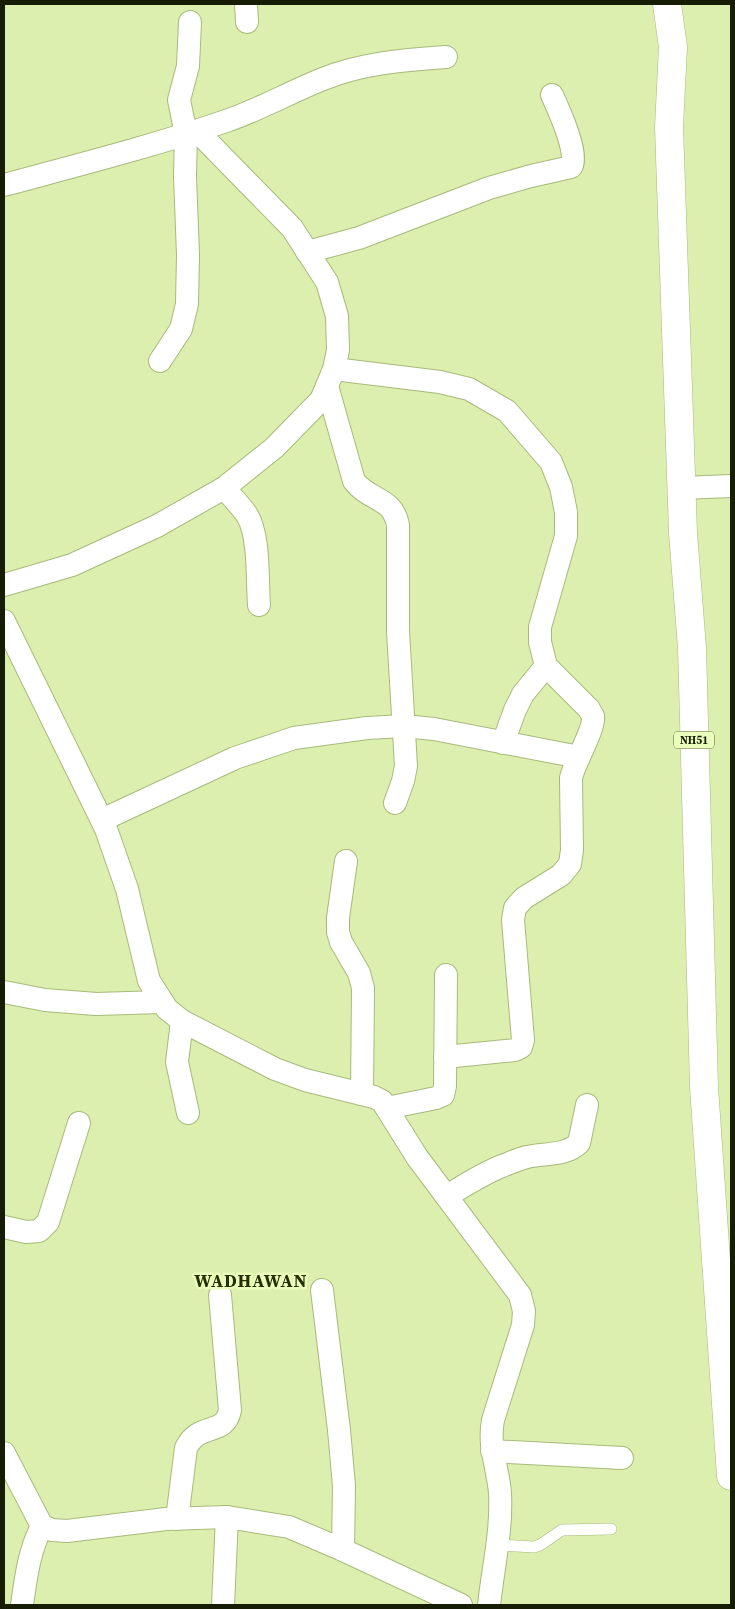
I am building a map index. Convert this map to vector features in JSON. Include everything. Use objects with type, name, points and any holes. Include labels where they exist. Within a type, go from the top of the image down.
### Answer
[{"type":"highway","name":"NH51","points":[[667,4],[672,47],[669,127],[681,488],[692,648],[704,1087],[726,1339],[731,1476]]},
{"type":"street","points":[[4,585],[72,565],[157,526],[224,488],[274,448],[321,400],[331,378],[338,350],[337,316],[327,282],[292,228],[191,132],[179,100],[188,66],[190,22]]},
{"type":"street","points":[[4,185],[236,118],[325,78],[349,71],[394,61],[446,57]]},
{"type":"street","points":[[307,252],[359,238],[489,188],[571,167],[574,161],[568,136],[552,95]]},
{"type":"street","points":[[160,361],[181,329],[187,304],[188,255],[185,176],[191,132]]},
{"type":"street","points":[[331,378],[440,382],[469,389],[507,411],[551,462],[561,487],[566,512],[566,536],[540,627],[540,642],[546,666],[589,709],[593,716],[593,724],[571,778],[572,850],[570,864],[561,875],[524,898],[515,908],[513,920],[523,1040],[521,1047],[515,1050],[445,1057]]},
{"type":"street","points":[[331,378],[354,481],[360,488],[390,506],[396,515],[398,525],[398,631],[406,766],[404,781],[395,803]]},
{"type":"street","points":[[681,488],[731,486]]},
{"type":"street","points":[[224,488],[247,515],[253,528],[259,605]]},
{"type":"street","points":[[4,621],[102,820],[127,889],[149,981],[167,1009],[182,1021],[275,1069],[305,1080],[374,1097],[382,1101],[417,1157],[520,1295],[524,1311],[522,1325],[491,1432],[492,1451],[500,1491],[500,1520],[490,1605]]},
{"type":"street","points":[[503,742],[523,694],[546,666]]},
{"type":"street","points":[[102,820],[235,758],[294,738],[367,728],[404,726],[434,729],[579,757]]},
{"type":"street","points":[[346,861],[338,918],[338,932],[359,973],[363,988],[362,1094]]},
{"type":"street","points":[[387,1108],[436,1098],[443,1094],[446,975]]},
{"type":"street","points":[[4,992],[46,1000],[96,1004],[162,1002]]},
{"type":"street","points":[[182,1021],[177,1062],[188,1113]]},
{"type":"street","points":[[447,1196],[480,1176],[502,1166],[528,1157],[568,1151],[575,1147],[579,1143],[587,1105]]},
{"type":"street","points":[[4,1227],[26,1232],[39,1231],[48,1222],[79,1123]]},
{"type":"street","points":[[322,1290],[343,1477],[343,1550]]},
{"type":"street","points":[[177,1519],[186,1448],[190,1440],[198,1433],[222,1425],[228,1420],[230,1410],[220,1295]]},
{"type":"street","points":[[492,1451],[622,1458]]},
{"type":"street","points":[[4,1453],[42,1526],[52,1530],[67,1531],[177,1519],[227,1517],[289,1527],[461,1605]]},
{"type":"street","points":[[223,1605],[227,1517]]},
{"type":"street","points":[[22,1605],[29,1559],[34,1542],[42,1526]]},
{"type":"lane","points":[[497,1544],[534,1547],[562,1530],[611,1529]]},
{"type":"district","name":"WADHAWAN","points":[[251,1281]]}]
